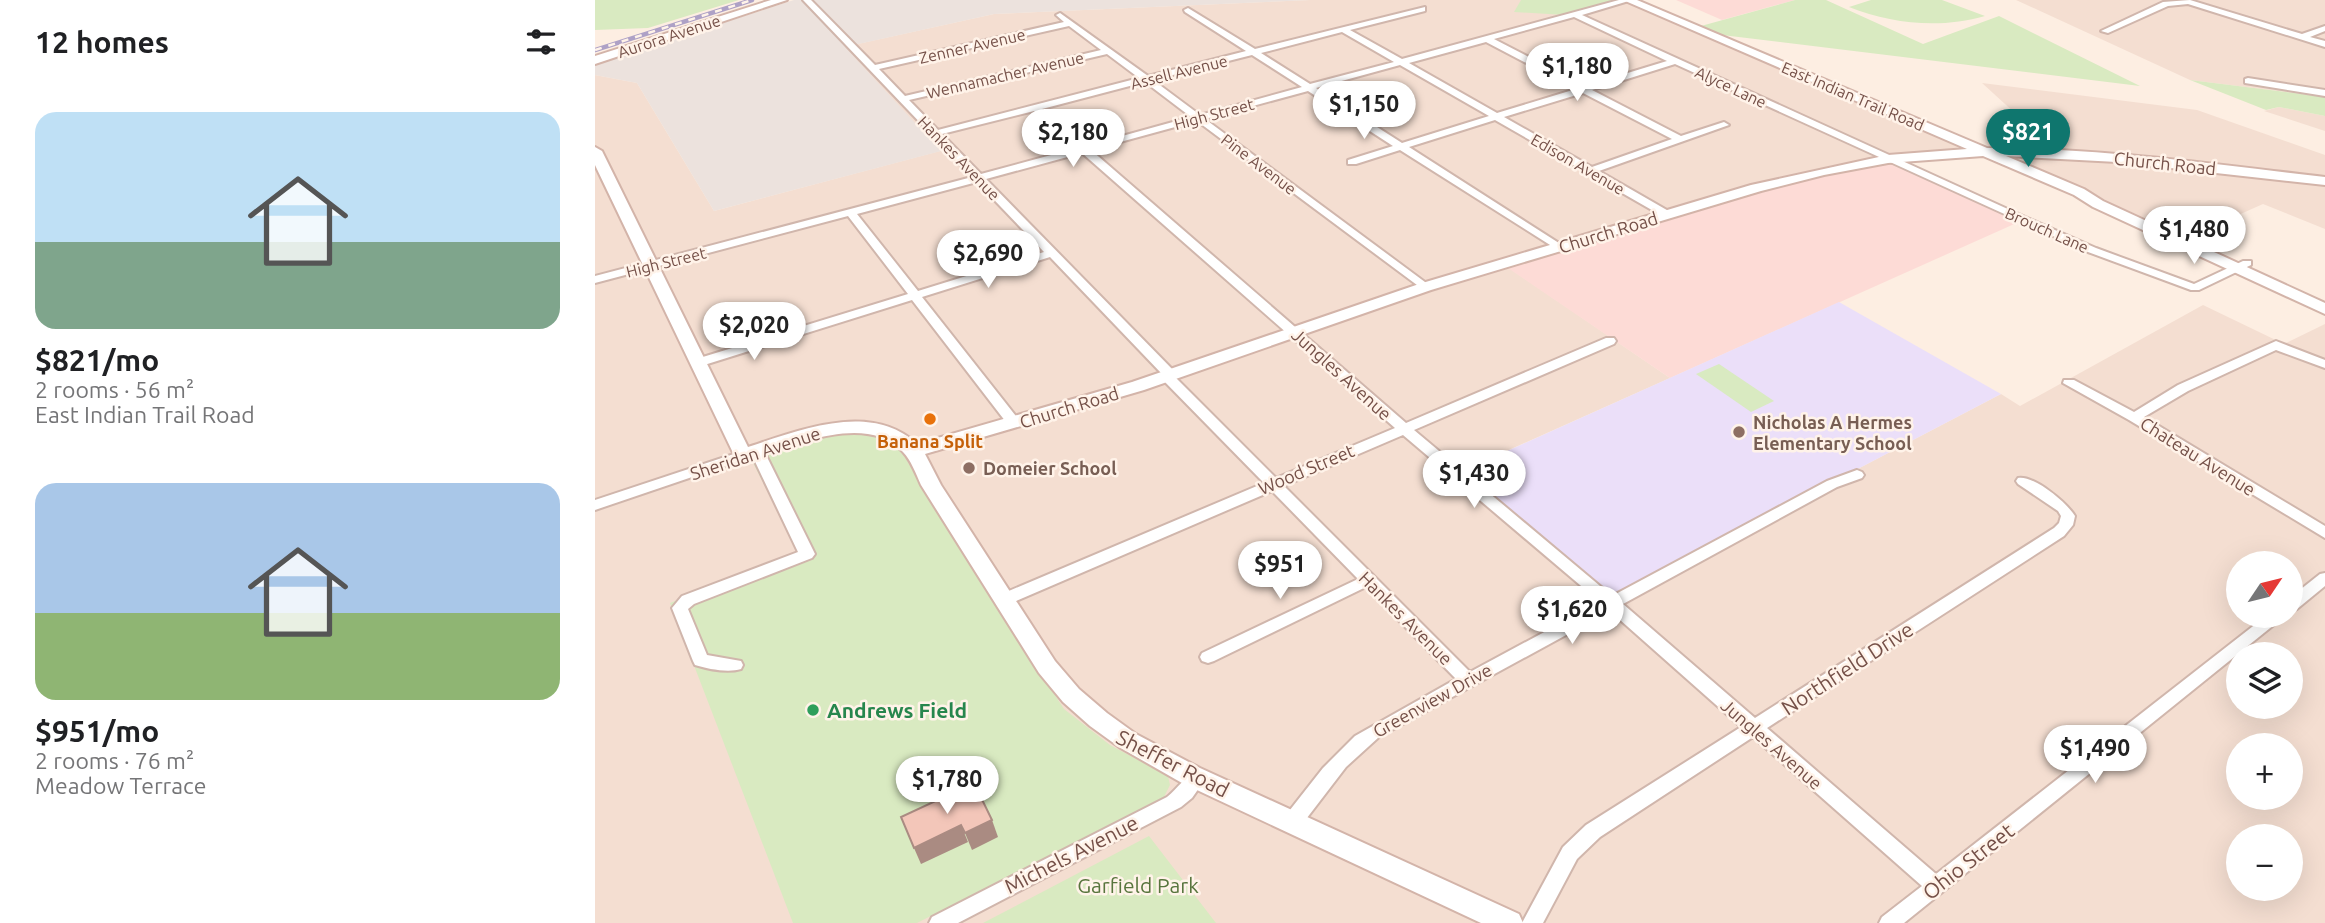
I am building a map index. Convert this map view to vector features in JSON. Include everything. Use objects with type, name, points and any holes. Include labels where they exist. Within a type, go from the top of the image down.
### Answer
[{"type":"main road","name":"East Indian Trail Road","points":[[2034,173],[2079,192]]},
{"type":"street","name":"Aurora Avenue","points":[[595,60],[782,0]]},
{"type":"street","name":"Hankes Avenue","points":[[807,0],[1273,483],[1468,680]]},
{"type":"street","name":"High Street","points":[[595,280],[1199,119],[1628,0]]},
{"type":"street","name":"East Indian Trail Road","points":[[1628,0],[2034,173]]},
{"type":"street","points":[[2105,31],[2166,4],[2185,2],[2207,6],[2325,44]]},
{"type":"street","name":"Assell Avenue","points":[[936,134],[1422,9]]},
{"type":"street","points":[[1188,10],[1558,247]]},
{"type":"street","name":"Pine Avenue","points":[[1060,15],[1425,287]]},
{"type":"street","name":"Alyce Lane","points":[[1574,15],[1888,159]]},
{"type":"street","name":"Zenner Avenue","points":[[872,68],[1071,23]]},
{"type":"street","points":[[2302,37],[2325,27]]},
{"type":"street","name":"Edison Avenue","points":[[1343,29],[1668,215]]},
{"type":"street","points":[[1487,39],[1681,140]]},
{"type":"street","name":"Wennamacher Avenue","points":[[903,99],[1108,51]]},
{"type":"street","points":[[1352,162],[1675,61]]},
{"type":"street","points":[[2248,81],[2325,93]]},
{"type":"street","name":"Jungles Avenue","points":[[1036,108],[1936,886]]},
{"type":"street","points":[[1590,171],[1724,125]]},
{"type":"street","points":[[1942,154],[1949,149],[1949,137]]},
{"type":"street","points":[[595,151],[697,363],[807,554],[688,600],[680,608],[701,661],[735,665]]},
{"type":"street","name":"Church Road","points":[[914,451],[1169,375],[1425,287],[1558,247],[1784,180],[1888,159],[1984,152],[2047,152],[2325,181]]},
{"type":"street","points":[[2034,173],[2027,161],[2047,152]]},
{"type":"street","name":"Brouch Lane","points":[[1888,159],[2092,250],[2195,288],[2242,265]]},
{"type":"street","name":"East Indian Trail Road","points":[[2079,192],[2098,204],[2325,301]]},
{"type":"street","points":[[851,213],[1014,423]]},
{"type":"street","points":[[697,363],[1052,253]]},
{"type":"street","name":"East Indian Trail Road","points":[[2242,265],[2325,309]]},
{"type":"street","name":"Wood Street","points":[[1003,600],[1610,341]]},
{"type":"street","points":[[2134,417],[2183,388],[2276,345],[2325,364]]},
{"type":"street","name":"Chateau Avenue","points":[[2069,383],[2134,417],[2325,533]]},
{"type":"street","name":"Sheridan Avenue","points":[[595,505],[813,432],[856,427],[889,433],[914,451]]},
{"type":"street","name":"Sheffer Road","points":[[914,451],[931,485],[1003,600],[1047,667],[1082,708],[1127,742],[1196,778],[1509,923]]},
{"type":"street","name":"Greenview Drive","points":[[1293,821],[1354,744],[1832,484],[1857,475]]},
{"type":"street","name":"Northfield Drive","points":[[1532,923],[1570,853],[1580,841],[2059,532],[2066,525],[2068,516],[2063,508],[2023,481]]},
{"type":"street","points":[[2303,596],[2325,578]]},
{"type":"street","points":[[1208,656],[1368,580]]},
{"type":"street","name":"Ohio Street","points":[[1889,923],[2262,628]]},
{"type":"street","name":"Michels Avenue","points":[[939,923],[1174,802],[1186,793],[1196,778]]},
{"type":"shaded area","points":[[794,0],[1310,0],[994,14],[845,47],[941,151],[714,211],[637,83],[595,75],[595,64]]},
{"type":"shaded area","points":[[1310,0],[1621,0],[1984,154],[1887,161],[1506,266],[1670,378],[1466,469],[1613,597],[2001,394],[2020,406],[2203,305],[2284,344],[2325,324],[2325,923],[595,923],[595,75],[637,83],[714,211],[940,151],[844,47],[994,14]]},
{"type":"shaded area","points":[[1676,0],[1795,0],[1722,20]]},
{"type":"shaded area","points":[[2016,0],[2325,0],[2325,97],[2190,80]]},
{"type":"shaded area","points":[[1982,83],[2197,110],[2325,155],[2325,229],[2263,204],[2189,237],[2018,163],[2053,148]]},
{"type":"shaded area","points":[[2279,107],[2325,116],[2325,131],[2264,111]]},
{"type":"shaded area","points":[[1887,161],[2021,221],[1670,378],[1505,266],[1786,181]]},
{"type":"shaded area","name":"Nicholas A Hermes Elementary School","points":[[1839,302],[2001,394],[1613,597],[1465,470]]},
{"type":"green space","points":[[595,0],[739,0],[648,28],[595,30]]},
{"type":"green space","points":[[1521,0],[1615,1],[1565,15],[1514,12]]},
{"type":"green space","points":[[1795,0],[1826,0],[1923,44],[1999,16],[2140,86],[1722,35],[1701,26]]},
{"type":"green space","points":[[1871,0],[1942,0],[1985,16],[1951,22],[1916,23],[1865,13],[1849,7]]},
{"type":"green space","points":[[2190,80],[2325,97],[2325,116],[2279,107],[2266,110]]},
{"type":"green space","points":[[1719,364],[1774,401],[1751,412],[1696,374]]},
{"type":"green space","name":"Garfield Park","points":[[861,432],[884,438],[898,446],[986,590],[1064,709],[1110,745],[1168,776],[1170,785],[1164,797],[917,923],[793,923],[670,603],[799,553],[750,457],[816,435]]},
{"type":"green space","name":"Garfield Park","points":[[1149,836],[1216,923],[983,923]]},
{"type":"building","points":[[974,783],[992,820],[965,833],[961,825],[914,848],[901,817]]},
{"type":"railway","points":[[595,50],[752,0]]},
{"type":"place","name":"Banana Split","points":[[930,419]]},
{"type":"place","name":"Nicholas A Hermes Elementary School","points":[[1739,432]]},
{"type":"place","name":"Domeier School","points":[[969,468]]},
{"type":"place","name":"Andrews Field","points":[[813,710]]}]
